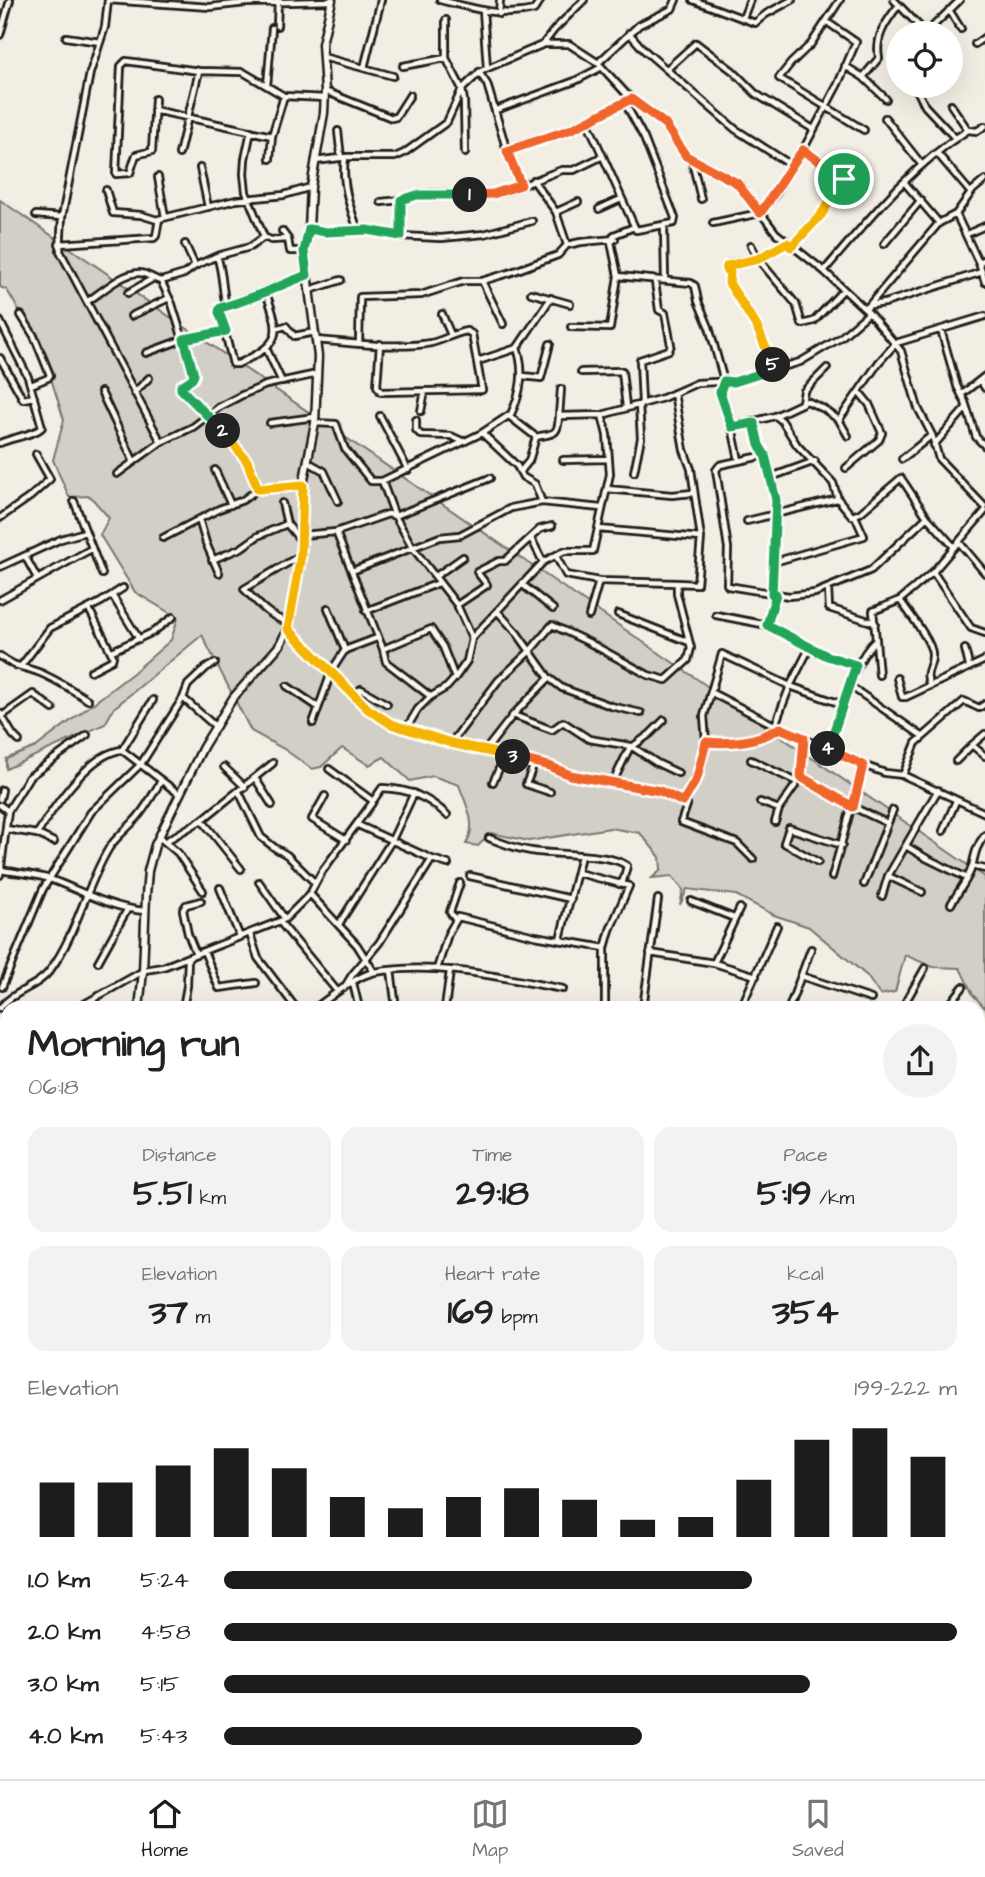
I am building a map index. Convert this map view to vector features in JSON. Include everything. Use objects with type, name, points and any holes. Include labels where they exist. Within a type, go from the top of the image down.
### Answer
[{"type":"main road","points":[[140,1001],[148,871],[203,747],[233,698],[280,645],[289,626],[301,555],[303,485],[315,420],[317,340],[304,251],[325,95],[324,27],[332,1]]},
{"type":"street","points":[[1,31],[10,0]]},
{"type":"street","points":[[162,442],[88,301],[67,268],[59,244],[90,73],[107,21],[108,0],[199,7],[278,1],[332,1]]},
{"type":"street","points":[[364,68],[380,0]]},
{"type":"street","points":[[440,0],[499,14],[519,14],[534,10],[541,0]]},
{"type":"street","points":[[499,14],[500,0]]},
{"type":"street","points":[[544,44],[583,0]]},
{"type":"street","points":[[496,110],[575,81],[600,65],[639,24],[672,9],[676,0]]},
{"type":"street","points":[[697,0],[710,8],[755,23],[792,0]]},
{"type":"street","points":[[743,18],[750,0]]},
{"type":"street","points":[[839,0],[811,44],[779,78],[864,130]]},
{"type":"street","points":[[894,0],[914,21]]},
{"type":"street","points":[[938,21],[960,0]]},
{"type":"street","points":[[267,86],[278,1]]},
{"type":"street","points":[[863,77],[879,58],[877,41],[883,26],[898,6]]},
{"type":"street","points":[[949,9],[956,21]]},
{"type":"street","points":[[483,10],[487,68]]},
{"type":"street","points":[[446,20],[446,58],[462,89],[464,101],[465,153]]},
{"type":"street","points":[[713,223],[760,213],[776,194],[791,165],[803,150],[838,84],[856,42],[851,36],[827,22]]},
{"type":"street","points":[[629,33],[644,50],[735,129],[791,165]]},
{"type":"street","points":[[66,37],[100,42]]},
{"type":"street","points":[[975,44],[985,37]]},
{"type":"street","points":[[667,69],[696,43],[733,71],[756,94],[813,129]]},
{"type":"street","points":[[315,161],[343,157],[395,157],[408,151],[447,122],[462,89],[479,72],[544,44],[569,44],[600,65],[631,99],[665,124],[681,150],[691,160],[737,183],[789,245],[869,309],[897,343],[918,408],[932,435],[939,459],[985,509],[933,572],[900,600],[874,609],[879,675]]},
{"type":"street","points":[[323,57],[393,76]]},
{"type":"street","points":[[404,66],[446,58]]},
{"type":"street","points":[[155,99],[152,151],[136,155],[130,173],[116,174],[123,62],[199,72],[243,72],[284,96],[325,95],[392,118],[396,117],[410,95]]},
{"type":"street","points":[[845,66],[863,77],[886,99]]},
{"type":"street","points":[[179,154],[199,72]]},
{"type":"street","points":[[479,72],[496,110],[507,151],[521,185]]},
{"type":"street","points":[[270,159],[272,136],[284,96]]},
{"type":"street","points":[[921,98],[925,106],[955,138]]},
{"type":"street","points":[[507,151],[572,129],[631,99]]},
{"type":"street","points":[[587,121],[634,227],[638,231],[674,223],[675,218],[644,138],[625,103]]},
{"type":"street","points":[[951,105],[968,130]]},
{"type":"street","points":[[154,110],[272,136]]},
{"type":"street","points":[[886,118],[922,165]]},
{"type":"street","points":[[824,271],[922,165],[955,138],[968,130],[977,131],[985,126]]},
{"type":"street","points":[[251,131],[244,165],[247,192],[264,237],[271,240],[288,239]]},
{"type":"street","points":[[338,131],[343,172],[358,230]]},
{"type":"street","points":[[775,369],[757,327],[729,283],[730,272],[726,270],[730,264],[758,259],[789,245],[821,215],[844,182],[844,179],[803,150]]},
{"type":"street","points":[[937,153],[971,193]]},
{"type":"street","points":[[381,202],[417,195],[490,195],[562,170],[574,170],[603,156]]},
{"type":"street","points":[[691,160],[701,198]]},
{"type":"street","points":[[200,168],[208,207]]},
{"type":"street","points":[[158,177],[165,217]]},
{"type":"street","points":[[533,180],[556,212],[568,245]]},
{"type":"street","points":[[559,416],[602,415],[639,405],[697,383],[734,382],[800,362],[814,355],[840,338],[869,309],[939,223],[956,214],[971,193],[985,180]]},
{"type":"street","points":[[904,182],[939,223]]},
{"type":"street","points":[[106,190],[113,212],[157,220],[250,198],[284,195],[311,187]]},
{"type":"street","points":[[598,209],[621,199]]},
{"type":"street","points":[[401,200],[401,236]]},
{"type":"street","points":[[884,244],[921,200]]},
{"type":"street","points":[[556,212],[578,202]]},
{"type":"street","points":[[956,214],[985,282]]},
{"type":"street","points":[[36,215],[62,217]]},
{"type":"street","points":[[59,244],[154,238],[157,220]]},
{"type":"street","points":[[309,229],[326,232],[358,230],[437,238],[484,234],[532,221]]},
{"type":"street","points":[[664,226],[665,280]]},
{"type":"street","points":[[966,234],[985,226]]},
{"type":"street","points":[[572,327],[610,328],[618,276],[611,242],[615,239],[614,235],[634,227]]},
{"type":"street","points":[[282,231],[292,252],[304,251]]},
{"type":"street","points":[[88,301],[127,276],[144,274],[161,281],[184,274],[217,256],[250,247],[264,237]]},
{"type":"street","points":[[359,344],[360,297],[417,296],[464,281],[482,281],[558,255],[568,245],[615,239]]},
{"type":"street","points":[[185,244],[195,266]]},
{"type":"street","points":[[751,245],[758,259],[796,304],[802,324],[814,321],[843,290]]},
{"type":"street","points":[[217,256],[226,306]]},
{"type":"street","points":[[979,263],[985,259]]},
{"type":"street","points":[[869,309],[982,272]]},
{"type":"street","points":[[307,275],[219,309],[233,364],[238,364],[266,348],[278,328],[286,326],[294,336],[316,331]]},
{"type":"street","points":[[618,276],[695,286],[724,381],[720,392],[732,427],[738,460]]},
{"type":"street","points":[[128,293],[152,279]]},
{"type":"street","points":[[310,290],[341,280]]},
{"type":"street","points":[[161,281],[184,339],[194,375],[181,389],[235,444],[247,461],[258,489]]},
{"type":"street","points":[[482,281],[503,324]]},
{"type":"street","points":[[634,472],[640,438],[639,405],[642,403],[643,394],[640,360],[663,354],[671,345],[665,313],[659,310],[655,282]]},
{"type":"street","points":[[266,293],[278,328]]},
{"type":"street","points":[[531,293],[570,304]]},
{"type":"street","points":[[131,316],[169,298]]},
{"type":"street","points":[[478,361],[517,348],[551,298]]},
{"type":"street","points":[[442,314],[451,335]]},
{"type":"street","points":[[21,315],[34,336],[50,375],[31,385]]},
{"type":"street","points":[[839,420],[879,362],[897,343],[985,316]]},
{"type":"street","points":[[0,321],[31,385],[42,430],[0,443]]},
{"type":"street","points":[[942,330],[957,386],[976,437],[985,446]]},
{"type":"street","points":[[146,353],[184,339],[226,331]]},
{"type":"street","points":[[317,340],[359,344],[380,344],[423,344],[463,331],[470,332],[482,390],[378,390],[380,344]]},
{"type":"street","points":[[523,376],[541,378],[550,344]]},
{"type":"street","points":[[266,348],[282,382]]},
{"type":"street","points":[[271,424],[315,420],[336,424],[345,449],[359,468],[371,481],[382,481],[482,433],[509,416],[514,410],[523,376],[517,348]]},
{"type":"street","points":[[0,358],[23,399],[34,397]]},
{"type":"street","points":[[802,402],[804,391],[827,369]]},
{"type":"street","points":[[581,372],[622,371],[626,407]]},
{"type":"street","points":[[117,474],[162,442],[193,427],[242,395],[266,385],[318,374]]},
{"type":"street","points":[[962,394],[985,376]]},
{"type":"street","points":[[134,393],[149,378]]},
{"type":"street","points":[[979,380],[985,388]]},
{"type":"street","points":[[536,437],[557,432],[561,389]]},
{"type":"street","points":[[101,391],[134,462]]},
{"type":"street","points":[[421,411],[425,391]]},
{"type":"street","points":[[556,556],[566,575],[599,582],[697,584],[701,538],[691,469],[684,450],[685,442],[674,393]]},
{"type":"street","points":[[846,468],[879,440],[882,433],[869,404],[860,393]]},
{"type":"street","points":[[732,427],[775,416],[807,401],[839,420],[848,436]]},
{"type":"street","points":[[934,445],[967,407]]},
{"type":"street","points":[[406,729],[430,696],[447,687],[455,678],[467,661],[472,638],[543,562],[564,551],[593,551],[610,474],[607,435],[602,415]]},
{"type":"street","points":[[380,416],[408,470]]},
{"type":"street","points":[[509,416],[536,437]]},
{"type":"street","points":[[774,562],[864,536],[855,516],[852,516],[838,499],[833,483],[775,416]]},
{"type":"street","points":[[416,421],[416,430],[421,435],[451,436],[463,441]]},
{"type":"street","points":[[754,423],[776,500],[774,594],[767,625]]},
{"type":"street","points":[[482,433],[523,477],[535,484],[542,502]]},
{"type":"street","points":[[902,459],[932,435]]},
{"type":"street","points":[[520,472],[529,461],[536,437]]},
{"type":"street","points":[[0,518],[30,497],[50,478],[36,454]]},
{"type":"street","points":[[765,455],[720,465],[715,475],[727,548],[728,586],[774,594],[808,595],[878,565],[928,517]]},
{"type":"street","points":[[563,460],[607,459]]},
{"type":"street","points":[[307,461],[324,471],[338,501]]},
{"type":"street","points":[[771,477],[815,461]]},
{"type":"street","points":[[215,470],[231,505]]},
{"type":"street","points":[[282,503],[287,524],[302,538],[336,532],[388,514],[395,516],[490,478]]},
{"type":"street","points":[[855,516],[901,478],[928,517],[954,547]]},
{"type":"street","points":[[382,481],[395,516],[413,548],[457,605],[472,638]]},
{"type":"street","points":[[163,538],[243,500],[258,489],[303,485]]},
{"type":"street","points":[[607,489],[672,495],[694,493]]},
{"type":"street","points":[[747,521],[838,499]]},
{"type":"street","points":[[74,501],[103,574]]},
{"type":"street","points":[[352,571],[440,537],[460,535],[511,508],[542,502],[601,508]]},
{"type":"street","points":[[200,519],[212,560],[219,573]]},
{"type":"street","points":[[212,560],[287,524]]},
{"type":"street","points":[[457,605],[487,585],[477,572],[499,561],[505,561],[540,529],[552,526]]},
{"type":"street","points":[[598,529],[701,538]]},
{"type":"street","points":[[0,567],[61,539],[85,532]]},
{"type":"street","points":[[336,532],[386,662],[430,696]]},
{"type":"street","points":[[531,538],[543,562]]},
{"type":"street","points":[[959,542],[985,573]]},
{"type":"street","points":[[0,600],[91,549]]},
{"type":"street","points":[[301,555],[244,589],[267,612],[289,626],[368,709],[391,724],[451,743],[535,762],[570,775],[660,791],[683,802],[687,808],[681,822],[737,844],[753,859]]},
{"type":"street","points":[[25,556],[37,578]]},
{"type":"street","points":[[436,576],[463,557]]},
{"type":"street","points":[[933,572],[971,628],[985,633]]},
{"type":"street","points":[[589,616],[599,582]]},
{"type":"street","points":[[366,611],[439,583]]},
{"type":"street","points":[[451,743],[498,681],[530,651],[552,625],[653,678],[666,680],[688,660],[691,648],[677,583]]},
{"type":"street","points":[[523,585],[553,609]]},
{"type":"street","points":[[21,666],[50,628],[123,588]]},
{"type":"street","points":[[828,588],[829,608],[875,623]]},
{"type":"street","points":[[112,595],[139,640]]},
{"type":"street","points":[[900,600],[931,647],[932,658],[927,677],[930,687]]},
{"type":"street","points":[[328,608],[345,650]]},
{"type":"street","points":[[89,609],[112,651],[111,660],[91,671]]},
{"type":"street","points":[[497,611],[549,678],[562,688],[611,706],[641,713]]},
{"type":"street","points":[[618,614],[689,642]]},
{"type":"street","points":[[716,615],[767,625],[827,656],[856,665]]},
{"type":"street","points":[[112,651],[139,640],[173,617]]},
{"type":"street","points":[[383,649],[431,629],[443,647],[455,678]]},
{"type":"street","points":[[313,723],[332,670],[345,650],[377,638]]},
{"type":"street","points":[[827,749],[856,665],[866,649],[876,640]]},
{"type":"street","points":[[706,742],[729,744],[749,741],[778,727],[790,685],[810,647]]},
{"type":"street","points":[[965,649],[970,666]]},
{"type":"street","points":[[683,802],[697,778],[706,742],[705,716],[722,654],[790,685],[844,705]]},
{"type":"street","points":[[0,656],[13,666],[45,674],[88,700]]},
{"type":"street","points":[[897,678],[902,697],[930,687],[985,660]]},
{"type":"street","points":[[10,997],[1,986],[50,879],[91,812],[141,764],[183,698],[188,685],[215,663]]},
{"type":"street","points":[[485,751],[513,715],[549,678]]},
{"type":"street","points":[[287,686],[318,707]]},
{"type":"street","points":[[850,686],[922,736]]},
{"type":"street","points":[[355,694],[360,689],[387,704]]},
{"type":"street","points":[[712,693],[778,727],[863,765],[886,773],[903,775],[956,801],[984,810]]},
{"type":"street","points":[[19,741],[1,714],[33,694],[53,709]]},
{"type":"street","points":[[183,698],[216,727]]},
{"type":"street","points":[[122,750],[153,701]]},
{"type":"street","points":[[903,775],[914,747],[922,736],[964,701],[979,708],[985,704]]},
{"type":"street","points":[[513,715],[552,730],[563,722],[589,739],[631,746],[678,773]]},
{"type":"street","points":[[613,782],[631,746],[650,734],[664,720]]},
{"type":"street","points":[[956,761],[985,734]]},
{"type":"street","points":[[86,735],[29,777],[8,811],[1,873],[50,879],[88,897],[127,909],[145,911]]},
{"type":"street","points":[[775,822],[779,809],[799,780],[804,738]]},
{"type":"street","points":[[972,745],[985,756]]},
{"type":"street","points":[[37,834],[72,785],[107,752],[122,750],[180,795]]},
{"type":"street","points":[[493,782],[505,756]]},
{"type":"street","points":[[751,760],[887,823]]},
{"type":"street","points":[[535,762],[526,784],[550,792]]},
{"type":"street","points":[[203,891],[178,853],[162,839],[202,820],[273,763]]},
{"type":"street","points":[[832,877],[863,765]]},
{"type":"street","points":[[225,767],[245,787]]},
{"type":"street","points":[[329,769],[373,801],[382,788],[414,793],[432,802],[447,815]]},
{"type":"street","points":[[255,779],[272,805]]},
{"type":"street","points":[[6,1001],[40,981],[49,972],[88,897],[109,849],[119,834],[134,822],[161,780]]},
{"type":"street","points":[[0,799],[2,790]]},
{"type":"street","points":[[883,896],[888,876],[938,790]]},
{"type":"street","points":[[239,792],[261,836],[288,855],[315,883]]},
{"type":"street","points":[[339,924],[392,840],[414,793]]},
{"type":"street","points":[[325,796],[312,820],[346,840]]},
{"type":"street","points":[[943,831],[956,801]]},
{"type":"street","points":[[760,802],[779,809]]},
{"type":"street","points":[[90,1001],[143,972],[188,958],[282,920],[310,894],[372,803]]},
{"type":"street","points":[[0,805],[8,811]]},
{"type":"street","points":[[864,884],[892,810]]},
{"type":"street","points":[[202,820],[241,869]]},
{"type":"street","points":[[358,825],[448,864]]},
{"type":"street","points":[[818,862],[784,843],[789,828],[842,845]]},
{"type":"street","points":[[6,829],[37,834],[54,842]]},
{"type":"street","points":[[951,904],[967,878],[975,850],[985,835]]},
{"type":"street","points":[[489,838],[523,850],[624,863],[627,866],[623,881],[619,884]]},
{"type":"street","points":[[906,846],[967,878]]},
{"type":"street","points":[[560,939],[581,856]]},
{"type":"street","points":[[344,989],[352,975],[368,959],[432,859]]},
{"type":"street","points":[[972,866],[985,869]]},
{"type":"street","points":[[578,873],[629,886],[605,948],[605,1001]]},
{"type":"street","points":[[470,876],[571,900]]},
{"type":"street","points":[[888,876],[922,892]]},
{"type":"street","points":[[259,882],[282,920],[337,992]]},
{"type":"street","points":[[455,919],[450,912],[460,883]]},
{"type":"street","points":[[220,888],[240,937]]},
{"type":"street","points":[[310,894],[368,959],[374,972]]},
{"type":"street","points":[[644,1001],[658,900]]},
{"type":"street","points":[[196,954],[188,934],[183,909],[186,905],[201,901]]},
{"type":"street","points":[[691,901],[734,918]]},
{"type":"street","points":[[714,963],[740,908]]},
{"type":"street","points":[[98,962],[127,909]]},
{"type":"street","points":[[455,919],[466,918],[535,936],[605,948]]},
{"type":"street","points":[[437,970],[455,919]]},
{"type":"street","points":[[744,1001],[778,926]]},
{"type":"street","points":[[250,934],[258,958],[291,1001]]},
{"type":"street","points":[[792,1001],[811,949]]},
{"type":"street","points":[[204,951],[219,988],[256,983]]},
{"type":"street","points":[[650,953],[714,963],[756,976]]},
{"type":"street","points":[[184,1001],[188,958]]},
{"type":"street","points":[[906,1001],[925,968]]},
{"type":"street","points":[[391,970],[395,1001]]},
{"type":"street","points":[[325,1001],[374,972],[391,970],[450,970],[563,989]]},
{"type":"street","points":[[445,1001],[450,970]]},
{"type":"street","points":[[801,976],[871,999]]},
{"type":"street","points":[[353,983],[357,1001]]},
{"type":"street","points":[[952,1001],[963,987]]},
{"type":"shaded area","points":[[0,200],[985,877],[985,1001],[979,1001],[973,995],[960,968],[933,967],[905,955],[895,992],[880,995],[867,976],[809,927],[774,915],[736,895],[687,889],[680,905],[683,890],[672,876],[652,878],[661,870],[660,857],[640,833],[610,828],[529,841],[491,833],[478,846],[466,844],[471,822],[459,785],[433,776],[410,781],[384,757],[369,765],[342,748],[321,767],[312,769],[284,749],[251,731],[202,635],[114,708],[105,724],[6,769],[6,759],[36,747],[133,673],[171,640],[178,618],[135,592],[100,535],[109,518],[90,496],[69,497],[53,460],[64,420],[42,350],[7,290],[0,287]]},
{"type":"route","points":[[631,99],[665,124],[681,150],[691,160],[737,183],[760,213],[776,194],[791,165],[803,150],[844,179],[821,215],[791,247],[787,243],[758,259],[727,266],[726,270],[730,272],[729,283],[757,327],[775,369],[734,382],[724,381],[720,392],[732,427],[754,423],[776,500],[772,594],[776,594],[767,625],[827,656],[856,665],[827,749],[863,765],[853,807],[801,777],[804,738],[780,728],[749,741],[729,744],[706,742],[702,765],[683,802],[660,791],[570,775],[535,762],[451,743],[406,729],[391,724],[368,709],[332,670],[288,629],[301,555],[303,485],[258,489],[247,461],[235,444],[187,398],[180,387],[194,377],[184,339],[226,331],[220,308],[266,293],[274,287],[307,275],[304,251],[309,229],[326,232],[367,230],[401,236],[401,200],[417,195],[443,193],[490,195],[521,185],[507,151],[572,129],[631,99]]}]
